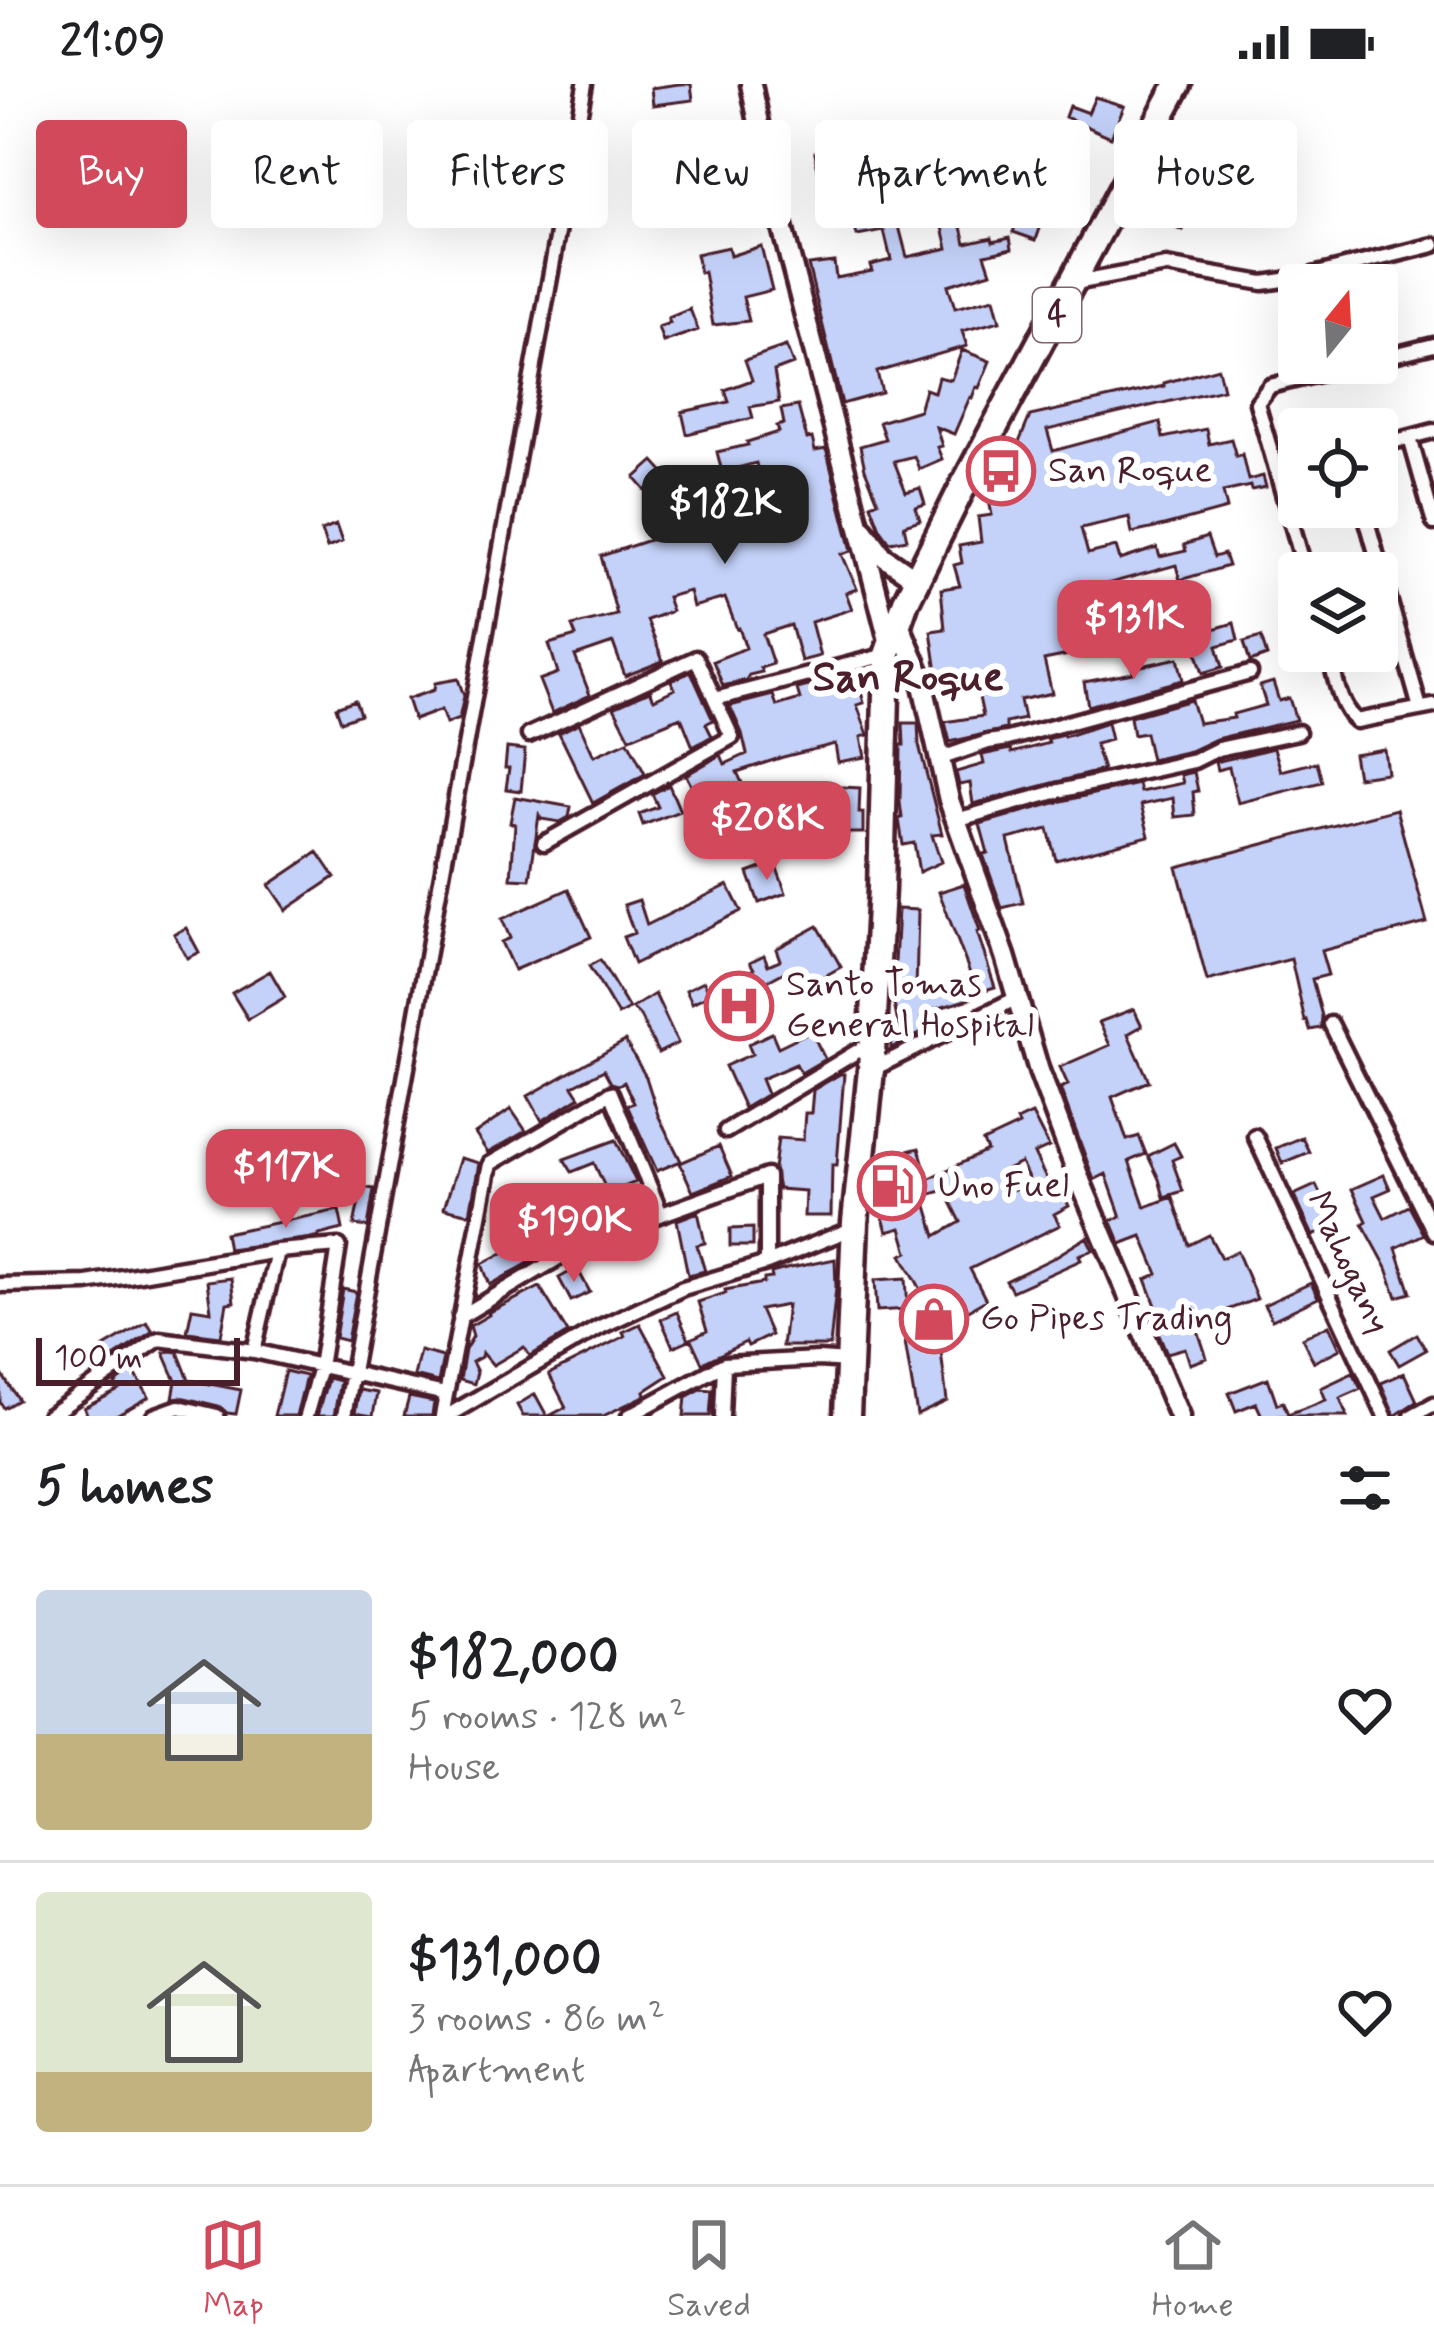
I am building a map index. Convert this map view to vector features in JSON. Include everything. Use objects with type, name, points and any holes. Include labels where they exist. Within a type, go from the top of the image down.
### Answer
[{"type":"highway","name":"4","points":[[847,1416],[855,1228],[871,1070],[892,640],[959,494],[1178,84]]},
{"type":"street","points":[[344,1416],[585,84]]},
{"type":"street","name":"4","points":[[751,84],[773,196],[892,640]]},
{"type":"street","points":[[1074,284],[1166,266],[1263,283],[1434,244]]},
{"type":"street","points":[[1398,354],[1434,345]]},
{"type":"street","points":[[1278,384],[1270,386],[1257,403],[1278,471]]},
{"type":"street","points":[[1398,441],[1434,431]]},
{"type":"street","points":[[1409,438],[1434,523]]},
{"type":"street","points":[[858,522],[883,556],[917,580]]},
{"type":"street","points":[[1334,672],[1344,706],[1357,721],[1427,707],[1370,528]]},
{"type":"street","points":[[715,700],[892,640],[921,676],[956,820],[1039,1071],[1179,1416]]},
{"type":"street","points":[[529,735],[696,658],[731,737],[544,843]]},
{"type":"street","points":[[939,759],[1250,673]]},
{"type":"street","points":[[956,820],[1298,732]]},
{"type":"street","points":[[871,1070],[1017,998]]},
{"type":"street","points":[[1331,1024],[1434,1232]]},
{"type":"street","points":[[726,1131],[872,1042]]},
{"type":"street","points":[[444,1416],[490,1164],[610,1093],[662,1214]]},
{"type":"street","name":"Mahogany","points":[[1255,1136],[1385,1416]]},
{"type":"street","points":[[460,1316],[572,1250],[767,1176],[767,1263]]},
{"type":"street","points":[[444,1416],[619,1318],[683,1288],[767,1263],[855,1228]]},
{"type":"street","points":[[0,1285],[87,1282],[277,1251],[340,1246],[320,1367],[306,1416]]},
{"type":"street","points":[[254,1351],[277,1251]]},
{"type":"street","points":[[49,1416],[159,1339],[254,1351],[445,1394]]},
{"type":"street","points":[[628,1416],[724,1364],[850,1361]]},
{"type":"street","points":[[722,1416],[724,1364]]},
{"type":"street","points":[[1412,1416],[1434,1404]]},
{"type":"street","points":[[154,1416],[179,1407],[217,1416]]},
{"type":"building","points":[[691,84],[693,100],[653,105],[651,88]]},
{"type":"building","points":[[1095,97],[1124,106],[1114,120],[1111,137],[1090,128],[1090,120],[1065,117],[1069,106],[1088,113]]},
{"type":"building","points":[[855,228],[899,228],[907,257],[948,248],[943,228],[962,228],[966,243],[1010,237],[1012,248],[985,254],[991,272],[948,285],[955,308],[994,298],[1000,321],[962,331],[967,346],[877,372],[882,393],[842,404],[808,265],[834,262],[836,278],[872,271],[870,265],[891,260],[884,231],[857,236]]},
{"type":"building","points":[[1015,228],[1040,228],[1036,240],[1013,232]]},
{"type":"building","points":[[761,246],[772,290],[743,297],[749,321],[713,325],[696,254],[728,247],[730,256]]},
{"type":"building","points":[[690,309],[698,330],[663,342],[658,327]]},
{"type":"building","points":[[786,346],[793,364],[774,371],[779,402],[750,407],[753,418],[687,434],[682,412],[729,402],[725,390],[752,380],[745,360]]},
{"type":"building","points":[[962,350],[990,361],[954,434],[936,427],[942,459],[919,469],[914,456],[894,461],[906,492],[920,488],[925,504],[916,507],[920,520],[904,525],[907,539],[890,542],[871,504],[878,501],[860,446],[885,439],[879,422],[919,410],[925,389],[934,392],[938,377],[951,380]]},
{"type":"building","points":[[1218,368],[1223,389],[1047,430],[1053,451],[1160,422],[1163,438],[1206,429],[1209,444],[1231,439],[1236,456],[1242,454],[1248,480],[1263,476],[1266,487],[1223,492],[1227,509],[1164,526],[1132,533],[1129,517],[1081,528],[1088,554],[1116,547],[1120,560],[1157,548],[1160,557],[1186,551],[1184,545],[1207,537],[1214,557],[1224,554],[1228,566],[1180,580],[1176,565],[1066,595],[1078,653],[1044,660],[1052,693],[1020,700],[1024,719],[1006,723],[1006,729],[950,742],[945,722],[983,716],[974,674],[938,679],[931,631],[945,629],[941,589],[960,586],[954,565],[962,563],[959,546],[981,542],[978,517],[992,515],[988,496],[1013,457],[1030,416],[1164,386]]},
{"type":"building","points":[[798,406],[807,439],[812,438],[815,451],[826,449],[852,551],[842,554],[857,589],[846,593],[852,609],[811,622],[820,656],[801,661],[791,625],[763,634],[773,664],[746,680],[723,686],[713,661],[746,648],[739,628],[725,598],[693,607],[689,591],[667,597],[672,611],[647,620],[663,661],[625,676],[613,643],[575,656],[590,695],[552,713],[539,680],[558,673],[549,644],[576,636],[572,626],[617,615],[601,556],[649,540],[641,519],[667,509],[653,487],[647,492],[635,478],[654,461],[684,495],[690,516],[711,506],[721,528],[796,508],[787,472],[760,479],[756,463],[722,472],[717,452],[779,432],[777,426],[784,424],[781,409]]},
{"type":"building","points":[[336,525],[342,542],[327,548],[321,531]]},
{"type":"building","points":[[1234,623],[1238,640],[1217,646],[1223,667],[1203,673],[1193,640]]},
{"type":"building","points":[[1261,637],[1267,656],[1250,662],[1244,642]]},
{"type":"building","points":[[1178,658],[1183,680],[1088,706],[1084,682]]},
{"type":"building","points":[[691,672],[713,720],[706,724],[712,736],[693,747],[681,717],[630,738],[614,707],[650,691],[654,699],[675,689],[671,681]]},
{"type":"building","points":[[856,674],[864,703],[857,705],[868,735],[861,737],[865,757],[838,762],[835,744],[783,757],[737,772],[742,783],[699,802],[686,775],[721,755],[725,764],[747,754],[730,706],[773,695],[777,706],[800,699],[797,689]]},
{"type":"building","points":[[458,679],[464,696],[459,719],[446,724],[441,710],[414,720],[407,699],[434,690],[435,683]]},
{"type":"building","points":[[1273,682],[1279,701],[1289,698],[1296,720],[1151,760],[1145,733],[1133,735],[1130,717],[1191,700],[1198,723],[1234,718],[1233,714],[1266,705],[1260,686]]},
{"type":"building","points":[[355,700],[360,714],[341,721],[336,707]]},
{"type":"building","points":[[579,723],[594,756],[628,741],[645,774],[593,803],[559,733]]},
{"type":"building","points":[[903,723],[918,723],[919,745],[942,834],[932,835],[941,862],[919,872],[914,843],[903,845],[899,819]]},
{"type":"building","points":[[1107,723],[1111,740],[1095,744],[1103,770],[973,804],[970,783],[959,785],[956,772],[984,764],[982,755],[1011,749],[1012,753]]},
{"type":"building","points":[[507,748],[525,750],[521,791],[506,789]]},
{"type":"building","points":[[1274,748],[1281,771],[1317,762],[1322,782],[1238,803],[1229,767],[1217,770],[1215,762]]},
{"type":"building","points":[[1384,749],[1387,773],[1357,777],[1353,754]]},
{"type":"building","points":[[1194,772],[1195,815],[1175,817],[1173,798],[1141,805],[1149,836],[1056,860],[1048,829],[1008,839],[1023,903],[1002,908],[983,854],[988,853],[980,824],[1138,784],[1140,792],[1183,783],[1181,775]]},
{"type":"building","points":[[669,785],[680,811],[643,825],[639,814],[658,807],[652,794]]},
{"type":"building","points":[[842,787],[860,788],[863,833],[799,833],[800,797],[842,799]]},
{"type":"building","points":[[515,797],[571,807],[569,817],[560,822],[539,815],[530,879],[511,878],[515,824],[510,823]]},
{"type":"building","points":[[1396,809],[1427,923],[1321,951],[1328,975],[1312,979],[1321,1028],[1310,1030],[1305,1021],[1291,959],[1207,981],[1177,867]]},
{"type":"building","points":[[318,852],[335,877],[286,910],[269,885]]},
{"type":"building","points":[[775,863],[786,893],[759,903],[748,873]]},
{"type":"building","points":[[964,884],[995,987],[929,1011],[930,1015],[921,1018],[926,1031],[891,1048],[890,1032],[899,1029],[893,999],[898,909],[918,910],[916,992],[971,976],[939,892]]},
{"type":"building","points":[[728,885],[741,911],[634,964],[623,937],[634,933],[624,905],[639,900],[647,925]]},
{"type":"building","points":[[569,889],[591,937],[514,970],[501,942],[510,938],[502,919]]},
{"type":"building","points":[[818,926],[841,967],[803,988],[792,968],[749,991],[759,1010],[736,1022],[733,1015],[718,1022],[706,996],[692,1003],[686,990],[704,981],[708,990],[754,969],[750,962],[764,955],[768,965],[780,960],[776,949]]},
{"type":"building","points":[[186,928],[199,952],[187,958],[174,934]]},
{"type":"building","points":[[600,960],[629,1009],[618,1015],[589,966]]},
{"type":"building","points":[[270,971],[285,997],[248,1019],[232,993]]},
{"type":"building","points":[[655,994],[678,1043],[658,1053],[632,1008]]},
{"type":"building","points":[[1134,1009],[1142,1026],[1128,1034],[1149,1081],[1112,1097],[1127,1140],[1139,1136],[1146,1154],[1129,1161],[1145,1207],[1173,1197],[1189,1245],[1209,1235],[1221,1258],[1237,1251],[1257,1299],[1196,1325],[1207,1358],[1190,1364],[1185,1348],[1167,1353],[1154,1322],[1161,1319],[1146,1279],[1158,1274],[1142,1236],[1121,1244],[1111,1220],[1121,1217],[1106,1174],[1094,1180],[1060,1088],[1068,1085],[1060,1067],[1110,1045],[1099,1022]]},
{"type":"building","points":[[811,1031],[825,1059],[801,1073],[796,1064],[761,1079],[767,1094],[744,1108],[725,1066],[752,1054],[748,1044],[772,1033],[778,1047]]},
{"type":"building","points":[[625,1041],[646,1077],[681,1161],[657,1171],[627,1105],[634,1103],[624,1082],[611,1083],[604,1070],[573,1086],[580,1097],[542,1121],[528,1096]]},
{"type":"building","points":[[844,1074],[837,1165],[832,1165],[831,1216],[804,1216],[805,1191],[778,1189],[774,1169],[778,1138],[803,1140],[813,1090]]},
{"type":"building","points":[[511,1109],[526,1131],[488,1153],[475,1134]]},
{"type":"building","points":[[1032,1114],[1049,1147],[1034,1154],[1052,1191],[1060,1187],[1069,1206],[1054,1214],[1060,1225],[970,1269],[986,1300],[941,1326],[902,1255],[908,1252],[901,1228],[887,1232],[879,1202],[887,1200],[879,1169],[910,1161],[907,1151],[919,1148],[928,1179],[987,1151],[983,1142],[1019,1125],[1017,1121]],"holes":[[[1021,1163],[1030,1183],[1009,1191],[1000,1173]],[[945,1190],[961,1222],[936,1236],[924,1196]]]},
{"type":"building","points":[[1302,1137],[1309,1152],[1282,1163],[1276,1148]]},
{"type":"building","points":[[616,1140],[636,1182],[617,1190],[628,1210],[490,1285],[482,1264],[563,1225],[609,1196],[594,1163],[572,1172],[564,1159]]},
{"type":"building","points":[[1174,1143],[1181,1156],[1172,1160],[1183,1191],[1164,1197],[1148,1156]]},
{"type":"building","points":[[719,1146],[732,1176],[693,1192],[680,1163]]},
{"type":"building","points":[[460,1158],[479,1163],[470,1214],[444,1208]]},
{"type":"building","points":[[1384,1175],[1390,1189],[1374,1196],[1385,1218],[1409,1206],[1424,1234],[1396,1248],[1411,1293],[1397,1297],[1352,1189]]},
{"type":"building","points":[[1316,1185],[1336,1226],[1313,1236],[1294,1195]]},
{"type":"building","points":[[362,1187],[374,1189],[368,1227],[354,1225]]},
{"type":"building","points":[[339,1210],[343,1229],[319,1237],[228,1249],[225,1233]]},
{"type":"building","points":[[698,1212],[705,1243],[697,1245],[705,1271],[688,1275],[677,1220]]},
{"type":"building","points":[[753,1228],[753,1246],[730,1246],[730,1229]]},
{"type":"building","points":[[1087,1237],[1093,1250],[1079,1255],[1081,1260],[1012,1291],[1006,1281]]},
{"type":"building","points":[[835,1259],[830,1346],[782,1346],[787,1305],[760,1310],[771,1335],[702,1363],[691,1339],[707,1331],[698,1302],[725,1290],[764,1283],[772,1278],[771,1273]]},
{"type":"building","points":[[577,1268],[590,1292],[571,1301],[559,1278]]},
{"type":"building","points":[[231,1278],[234,1302],[227,1303],[221,1336],[187,1332],[192,1308],[211,1311],[207,1281]]},
{"type":"building","points":[[906,1278],[908,1309],[877,1311],[875,1280]]},
{"type":"building","points":[[1311,1283],[1318,1298],[1272,1320],[1264,1305]]},
{"type":"building","points":[[540,1287],[568,1333],[530,1356],[524,1347],[493,1365],[482,1352],[472,1362],[477,1372],[474,1384],[460,1380],[465,1350],[473,1336],[470,1326]]},
{"type":"building","points":[[343,1289],[356,1292],[347,1341],[335,1338]]},
{"type":"building","points":[[677,1312],[689,1340],[673,1347],[661,1319]]},
{"type":"building","points":[[147,1322],[153,1331],[111,1359],[104,1347]]},
{"type":"building","points":[[640,1324],[668,1376],[645,1391],[646,1395],[603,1416],[549,1416],[566,1407],[549,1374]]},
{"type":"building","points":[[1329,1325],[1340,1349],[1314,1362],[1302,1338]]},
{"type":"building","points":[[1417,1334],[1426,1350],[1399,1365],[1390,1350]]},
{"type":"building","points":[[939,1335],[947,1401],[917,1415],[905,1342]]},
{"type":"building","points":[[420,1351],[443,1357],[438,1382],[414,1376]]},
{"type":"building","points":[[178,1352],[189,1380],[241,1390],[236,1414],[173,1398],[176,1381],[164,1353]]},
{"type":"building","points":[[133,1370],[149,1397],[116,1416],[88,1416],[84,1408],[119,1390],[115,1384]]},
{"type":"building","points":[[0,1371],[18,1400],[4,1408],[0,1402]]},
{"type":"building","points":[[285,1371],[306,1376],[296,1416],[274,1416]]},
{"type":"building","points":[[1353,1373],[1361,1389],[1340,1398],[1347,1416],[1262,1416],[1256,1403],[1236,1411],[1229,1393],[1268,1378],[1277,1404],[1283,1402],[1288,1414],[1326,1400],[1321,1388]]},
{"type":"building","points":[[1404,1373],[1417,1401],[1395,1416],[1381,1383]]},
{"type":"building","points":[[328,1378],[340,1381],[334,1416],[317,1416]]},
{"type":"building","points":[[701,1389],[712,1390],[710,1416],[684,1416],[686,1397]]},
{"type":"building","points":[[359,1390],[377,1393],[373,1416],[355,1413]]},
{"type":"building","points":[[535,1394],[547,1416],[523,1416],[517,1405]]},
{"type":"building","points":[[409,1397],[434,1402],[432,1416],[404,1416]]},
{"type":"place","name":"San Roque","points":[[1001,471]]},
{"type":"place","name":"Santo Tomas General Hospital","points":[[739,1006]]},
{"type":"place","name":"Uno Fuel","points":[[892,1186]]},
{"type":"place","name":"Go Pipes Trading","points":[[934,1319]]},
{"type":"district","name":"San Roque","points":[[908,678]]}]
